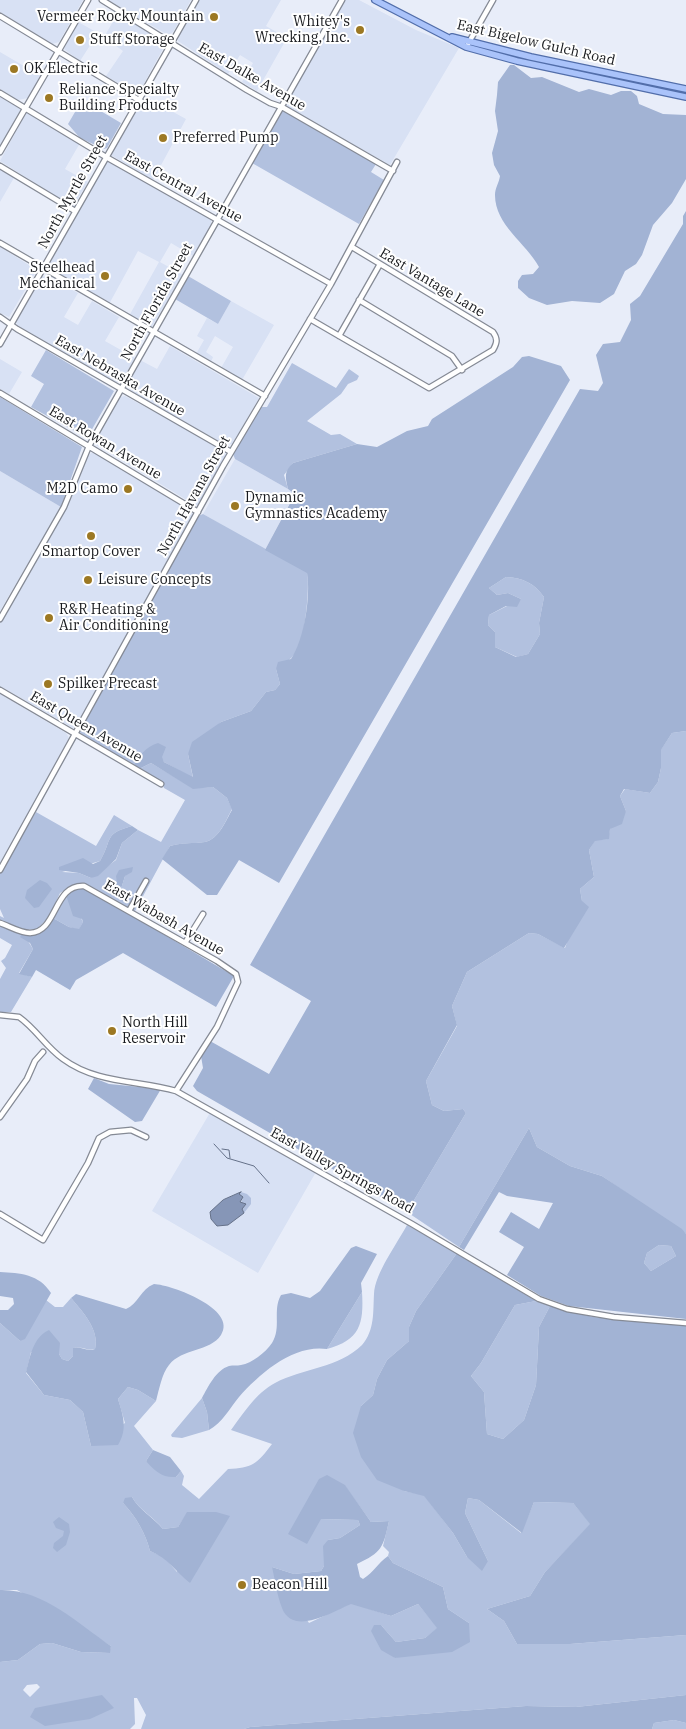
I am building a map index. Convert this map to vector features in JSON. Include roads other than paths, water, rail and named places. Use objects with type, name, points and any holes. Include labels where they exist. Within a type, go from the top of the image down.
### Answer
[{"type":"main road","points":[[375,0],[447,36]]},
{"type":"main road","name":"East Bigelow Gulch Road","points":[[447,36],[470,40],[523,55],[686,89]]},
{"type":"main road","name":"East Bigelow Gulch Road","points":[[447,36],[466,47],[517,61],[686,97]]},
{"type":"street","points":[[0,152],[88,0]]},
{"type":"street","name":"East Dalke Avenue","points":[[102,0],[247,90],[270,103],[282,107],[392,171]]},
{"type":"street","name":"North Myrtle Street","points":[[0,344],[196,0]]},
{"type":"street","name":"North Florida Street","points":[[0,619],[64,507],[89,446],[342,0]]},
{"type":"street","points":[[466,47],[493,0]]},
{"type":"street","points":[[0,16],[147,105]]},
{"type":"street","name":"East Central Avenue","points":[[0,93],[106,157],[218,218],[331,284]]},
{"type":"street","name":"North Havana Street","points":[[0,870],[231,452],[331,284],[398,162]]},
{"type":"street","points":[[0,166],[75,211]]},
{"type":"street","points":[[0,243],[42,269],[265,396]]},
{"type":"street","name":"East Vantage Lane","points":[[352,247],[493,332],[497,341],[493,350],[462,370]]},
{"type":"street","points":[[339,336],[380,264]]},
{"type":"street","points":[[310,319],[425,388],[432,388],[462,370],[452,356],[359,300]]},
{"type":"street","name":"East Nebraska Avenue","points":[[0,317],[17,330],[231,452]]},
{"type":"street","name":"East Rowan Avenue","points":[[0,392],[198,512]]},
{"type":"street","name":"East Queen Avenue","points":[[0,690],[161,784]]},
{"type":"street","points":[[128,911],[146,881]]},
{"type":"street","name":"East Wabash Avenue","points":[[0,923],[28,933],[38,931],[50,918],[64,894],[75,886],[84,886],[223,965],[238,978],[236,988],[217,1027],[176,1091]]},
{"type":"street","points":[[185,943],[203,914]]},
{"type":"street","name":"East Valley Springs Road","points":[[0,1015],[19,1016],[57,1054],[85,1072],[111,1081],[157,1085],[176,1091],[412,1224],[539,1299],[567,1309],[614,1317],[686,1323]]},
{"type":"street","points":[[0,1117],[27,1079],[34,1062],[43,1052]]},
{"type":"street","points":[[0,1214],[43,1240],[88,1163],[99,1138],[110,1132],[131,1130],[146,1138]]},
{"type":"waterway","points":[[214,1144],[227,1158],[254,1166],[269,1183]]},
{"type":"waterway","points":[[222,1149],[229,1150],[230,1158]]},
{"type":"place","name":"Vermeer Rocky Mountain","points":[[214,17]]},
{"type":"place","name":"Whitey's Wrecking, Inc.","points":[[360,30]]},
{"type":"place","name":"Stuff Storage","points":[[80,40]]},
{"type":"place","name":"OK Electric","points":[[14,69]]},
{"type":"place","name":"Reliance Specialty Building Products","points":[[49,98]]},
{"type":"place","name":"Preferred Pump","points":[[163,138]]},
{"type":"place","name":"Steelhead Mechanical","points":[[105,276]]},
{"type":"place","name":"M2D Camo","points":[[128,489]]},
{"type":"place","name":"Dynamic Gymnastics Academy","points":[[235,506]]},
{"type":"place","name":"Smartop Cover","points":[[91,536]]},
{"type":"place","name":"Leisure Concepts","points":[[88,580]]},
{"type":"place","name":"R&R Heating & Air Conditioning","points":[[49,618]]},
{"type":"place","name":"Spilker Precast","points":[[48,684]]},
{"type":"place","name":"North Hill Reservoir","points":[[112,1031]]},
{"type":"place","name":"Beacon Hill","points":[[242,1585]]}]
